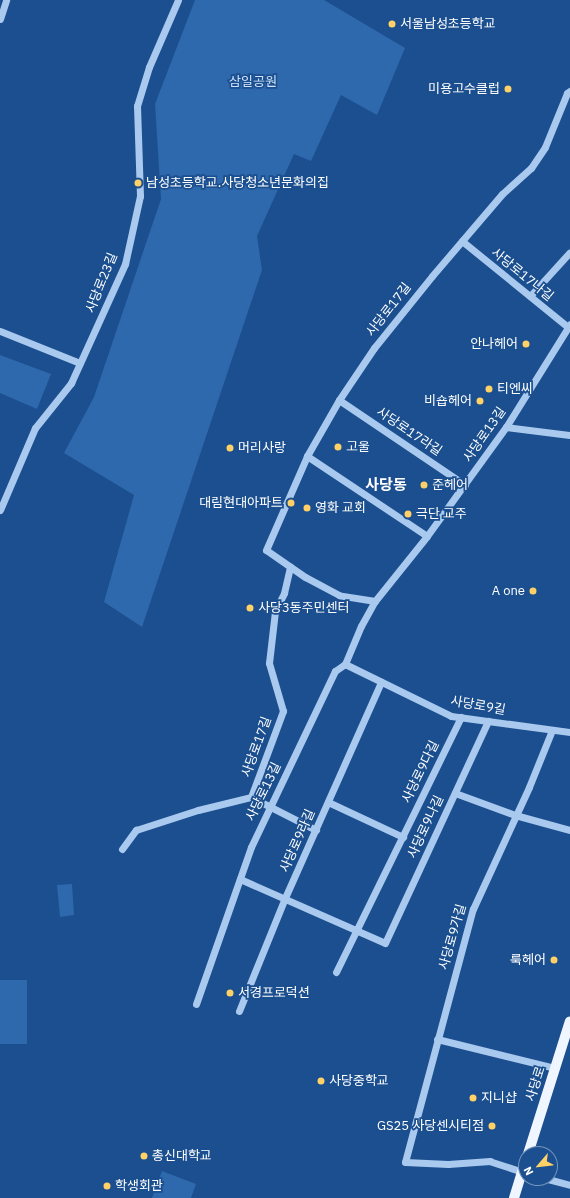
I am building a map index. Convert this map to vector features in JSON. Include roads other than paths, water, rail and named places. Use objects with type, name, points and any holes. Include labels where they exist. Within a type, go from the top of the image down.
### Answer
[{"type":"main road","name":"사당로","points":[[531,1146],[570,1021]]},
{"type":"main road","points":[[514,1198],[519,1186]]},
{"type":"street","points":[[0,19],[6,0]]},
{"type":"street","name":"사당로23길","points":[[0,510],[35,428],[71,383],[125,264],[140,196],[141,169],[137,106],[149,67],[178,0]]},
{"type":"street","name":"사당로17길","points":[[122,849],[136,830],[198,810],[251,797],[283,711],[269,662],[275,611],[284,593],[290,567],[266,550],[307,456],[339,400],[374,348],[502,194],[531,168],[545,147],[569,95]]},
{"type":"street","name":"사당로17나길","points":[[462,241],[530,296],[569,325]]},
{"type":"street","points":[[530,296],[570,252]]},
{"type":"street","name":"사당로13길","points":[[196,1004],[251,847],[335,671],[345,664],[360,626],[375,601],[427,536],[506,427],[569,325]]},
{"type":"street","points":[[0,331],[80,363]]},
{"type":"street","name":"사당로17라길","points":[[339,400],[464,485]]},
{"type":"street","points":[[506,427],[570,435]]},
{"type":"street","points":[[307,456],[427,536]]},
{"type":"street","points":[[290,567],[339,595],[375,601]]},
{"type":"street","name":"사당로9길","points":[[345,664],[451,716],[570,732]]},
{"type":"street","name":"사당로9라길","points":[[239,1011],[284,900],[381,682]]},
{"type":"street","name":"사당로9다길","points":[[336,972],[461,717]]},
{"type":"street","name":"사당로9나길","points":[[357,930],[385,943],[488,721]]},
{"type":"street","name":"사당로9가길","points":[[518,1170],[490,1161],[448,1164],[405,1162],[473,909],[516,815],[552,730]]},
{"type":"street","points":[[455,793],[516,815],[570,830]]},
{"type":"street","points":[[251,797],[270,808],[316,830]]},
{"type":"street","points":[[328,802],[403,837]]},
{"type":"street","points":[[240,879],[284,900],[357,930]]},
{"type":"street","points":[[437,1039],[555,1068]]},
{"type":"street","points":[[558,1182],[570,1185]]},
{"type":"place","name":"서울남성초등학교","points":[[392,24]]},
{"type":"place","name":"미용고수클럽","points":[[508,89]]},
{"type":"place","name":"남성초등학교.사당청소년문화의집","points":[[138,183]]},
{"type":"place","name":"안나헤어","points":[[526,344]]},
{"type":"place","name":"티엔씨","points":[[489,389]]},
{"type":"place","name":"비숍헤어","points":[[480,401]]},
{"type":"place","name":"고울","points":[[338,447]]},
{"type":"place","name":"머리사랑","points":[[230,448]]},
{"type":"place","name":"준헤어","points":[[424,485]]},
{"type":"place","name":"대림현대아파트","points":[[291,503]]},
{"type":"place","name":"영화 교회","points":[[307,508]]},
{"type":"place","name":"극단 교주","points":[[408,514]]},
{"type":"place","name":"A one","points":[[533,591]]},
{"type":"place","name":"사당3동주민센터","points":[[250,608]]},
{"type":"place","name":"룩헤어","points":[[554,960]]},
{"type":"place","name":"서경프로덕션","points":[[230,993]]},
{"type":"place","name":"사당중학교","points":[[321,1081]]},
{"type":"place","name":"지니샵","points":[[473,1098]]},
{"type":"place","name":"GS25 사당센시티점","points":[[492,1126]]},
{"type":"place","name":"총신대학교","points":[[144,1156]]},
{"type":"place","name":"학생회관","points":[[107,1186]]},
{"type":"district","name":"사당동","points":[[386,485]]},
{"type":"park label","name":"삼일공원","points":[[253,82]]}]
